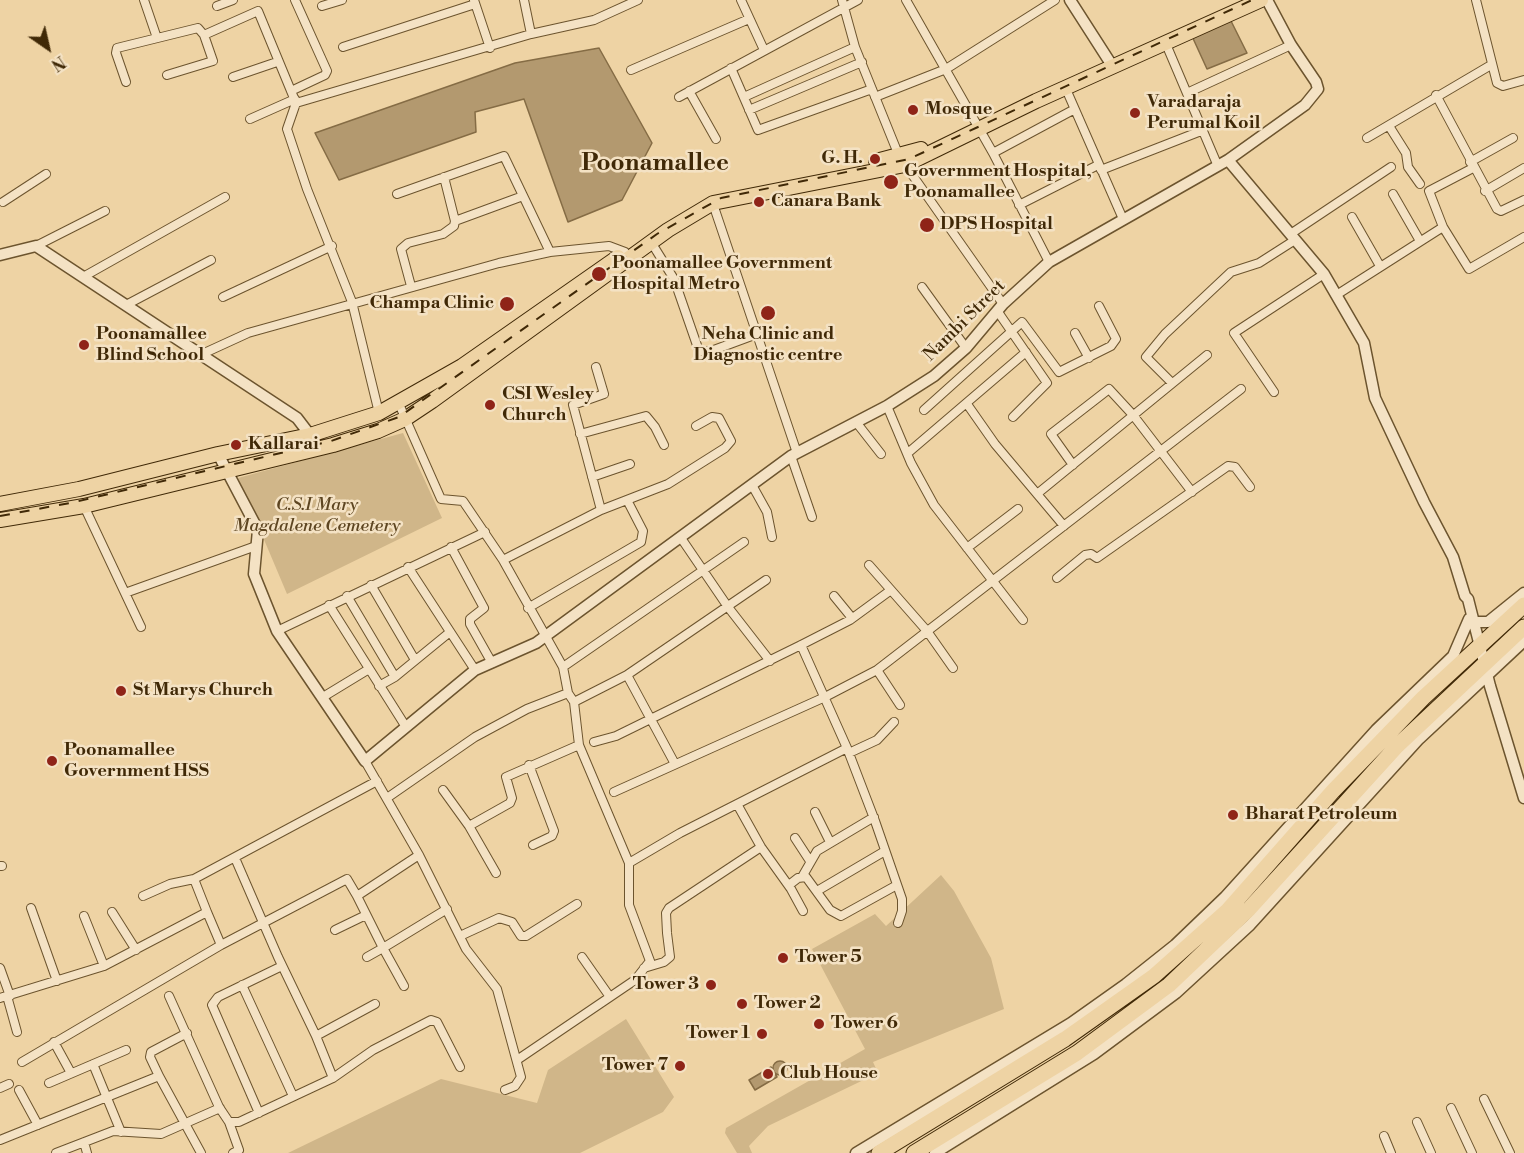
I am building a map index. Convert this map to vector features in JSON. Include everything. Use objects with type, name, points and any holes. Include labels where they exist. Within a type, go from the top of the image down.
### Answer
[{"type":"highway","points":[[879,1153],[1065,1039],[1154,976],[1228,910],[1359,763],[1478,645],[1495,623],[1524,605]]},
{"type":"highway","points":[[914,1153],[1077,1053],[1170,985],[1235,924],[1397,746],[1485,673],[1524,627]]},
{"type":"main road","points":[[0,520],[84,506],[333,445],[378,431],[405,419],[628,255],[668,220],[712,200],[902,161],[1244,0]]},
{"type":"main road","points":[[977,125],[1066,89],[1110,63],[1166,44],[1261,0]]},
{"type":"main road","points":[[0,504],[79,489],[218,454],[310,435],[379,413],[399,404],[462,366],[712,200]]},
{"type":"street","points":[[144,0],[157,38]]},
{"type":"street","points":[[217,6],[233,0]]},
{"type":"street","points":[[255,0],[277,62],[294,98],[287,129],[307,189],[332,246],[352,302],[379,413]]},
{"type":"street","points":[[250,119],[294,98],[325,75],[327,71],[295,0]]},
{"type":"street","points":[[322,6],[342,0]]},
{"type":"street","points":[[524,0],[531,34]]},
{"type":"street","points":[[741,0],[764,50]]},
{"type":"street","points":[[679,97],[844,3],[858,0]]},
{"type":"street","points":[[906,0],[993,153],[1049,262]]},
{"type":"street","points":[[731,68],[758,130],[946,69],[1055,0]]},
{"type":"street","points":[[1071,0],[1110,63]]},
{"type":"street","points":[[1187,93],[1291,45],[1267,0]]},
{"type":"street","points":[[1476,0],[1497,83],[1503,86],[1524,80]]},
{"type":"street","points":[[294,98],[490,48],[531,34],[594,20],[632,1]]},
{"type":"street","points":[[343,47],[475,2],[490,48]]},
{"type":"street","points":[[844,3],[855,47],[902,161],[1001,308],[1011,331],[1047,383],[1013,417]]},
{"type":"street","points":[[204,35],[258,11]]},
{"type":"street","points":[[631,70],[749,19]]},
{"type":"street","points":[[126,82],[116,50],[198,28],[204,35],[213,62],[167,75]]},
{"type":"street","points":[[1166,44],[1201,131],[1223,162],[1324,274],[1338,294],[1364,343],[1375,398],[1424,502],[1454,557],[1485,673],[1524,798]]},
{"type":"street","name":"Nambi Street","points":[[365,761],[475,670],[536,643],[794,454],[888,406],[934,376],[966,348],[1001,308],[1049,262],[1223,162],[1305,105],[1318,90],[1316,82],[1291,45]]},
{"type":"street","points":[[744,97],[855,47]]},
{"type":"street","points":[[233,77],[277,62]]},
{"type":"street","points":[[749,110],[862,62]]},
{"type":"street","points":[[1368,138],[1491,65]]},
{"type":"street","points":[[1066,89],[1073,110],[1123,219]]},
{"type":"street","points":[[689,91],[716,139]]},
{"type":"street","points":[[1437,95],[1485,191],[1501,211],[1524,200]]},
{"type":"street","points":[[993,153],[1073,110]]},
{"type":"street","points":[[1389,126],[1405,151],[1408,167],[1420,184]]},
{"type":"street","points":[[1018,205],[1100,168],[1201,131]]},
{"type":"street","points":[[1513,138],[1429,191],[1443,227],[1469,269],[1524,237]]},
{"type":"street","points":[[397,194],[504,156],[550,252]]},
{"type":"street","points":[[1172,384],[1146,357],[1165,334],[1231,272],[1259,263],[1390,167]]},
{"type":"street","points":[[1485,191],[1524,168]]},
{"type":"street","points":[[1,201],[46,174]]},
{"type":"street","points":[[411,286],[401,249],[408,243],[443,234],[454,226],[455,221],[444,177]]},
{"type":"street","points":[[1393,194],[1420,241]]},
{"type":"street","points":[[455,221],[523,196]]},
{"type":"street","points":[[83,277],[225,197]]},
{"type":"street","points":[[712,200],[757,334],[812,516]]},
{"type":"street","points":[[0,255],[36,246],[105,211]]},
{"type":"street","points":[[1352,217],[1380,266]]},
{"type":"street","points":[[1338,294],[1443,227]]},
{"type":"street","points":[[651,242],[674,279],[699,351],[711,351],[757,334]]},
{"type":"street","points":[[36,246],[297,418],[310,435]]},
{"type":"street","points":[[222,297],[332,246]]},
{"type":"street","points":[[200,355],[248,333],[352,302],[550,252],[609,246],[628,255]]},
{"type":"street","points":[[126,305],[211,260]]},
{"type":"street","points":[[1274,392],[1234,333],[1324,274]]},
{"type":"street","points":[[922,287],[966,348]]},
{"type":"street","points":[[924,410],[1011,331],[1024,323],[1057,371],[1062,371],[1089,358],[1116,341],[1099,306]]},
{"type":"street","points":[[1075,333],[1089,358]]},
{"type":"street","points":[[909,452],[1026,352]]},
{"type":"street","points":[[1037,494],[1208,355]]},
{"type":"street","points":[[596,367],[604,394],[573,405],[601,510]]},
{"type":"street","points":[[614,792],[825,697],[877,670],[1241,389]]},
{"type":"street","points":[[1073,465],[1053,438],[1054,429],[1109,390],[1132,415],[1192,492]]},
{"type":"street","points":[[399,404],[441,499],[463,501],[503,560],[563,667],[568,693],[574,702],[579,745],[629,863],[629,905],[650,961],[634,980],[517,1060]]},
{"type":"street","points":[[967,404],[995,444],[1064,526]]},
{"type":"street","points":[[888,406],[909,452],[911,462],[934,505],[991,582],[1023,620]]},
{"type":"street","points":[[580,434],[645,416],[656,427],[664,445]]},
{"type":"street","points":[[503,560],[601,510],[668,484],[725,448],[731,441],[719,418],[712,417],[696,426]]},
{"type":"street","points":[[856,422],[881,454]]},
{"type":"street","points":[[218,454],[258,530],[254,574],[276,631],[365,761],[419,855],[473,959],[497,990],[517,1060],[520,1082],[505,1090]]},
{"type":"street","points":[[592,477],[630,464]]},
{"type":"street","points":[[1057,578],[1085,555],[1091,554],[1097,558],[1231,465],[1250,487]]},
{"type":"street","points":[[752,485],[767,512],[772,537]]},
{"type":"street","points":[[528,608],[641,542],[643,531],[627,500]]},
{"type":"street","points":[[84,506],[141,627]]},
{"type":"street","points":[[967,548],[1018,509]]},
{"type":"street","points":[[276,631],[485,532]]},
{"type":"street","points":[[681,538],[728,607],[770,661]]},
{"type":"street","points":[[563,667],[744,542]]},
{"type":"street","points":[[125,593],[256,546]]},
{"type":"street","points":[[451,547],[484,606],[483,612],[470,619],[470,624],[492,663]]},
{"type":"street","points":[[869,565],[927,631],[953,668]]},
{"type":"street","points":[[408,567],[475,670]]},
{"type":"street","points":[[574,702],[627,675],[766,580]]},
{"type":"street","points":[[371,585],[415,660]]},
{"type":"street","points":[[594,742],[616,736],[770,661],[852,618],[891,590]]},
{"type":"street","points":[[1472,620],[1495,623],[1524,593]]},
{"type":"street","points":[[347,596],[395,677]]},
{"type":"street","points":[[834,596],[852,618]]},
{"type":"street","points":[[330,605],[406,727]]},
{"type":"street","points":[[855,1153],[1071,1023],[1126,984],[1175,945],[1225,897],[1376,730],[1453,656],[1472,620]]},
{"type":"street","points":[[379,686],[395,677],[450,632]]},
{"type":"street","points":[[935,1153],[1094,1054],[1176,993],[1250,925],[1395,764],[1485,673],[1524,641]]},
{"type":"street","points":[[801,645],[848,750],[874,817],[897,885],[902,911],[898,923]]},
{"type":"street","points":[[323,697],[369,669]]},
{"type":"street","points":[[877,670],[900,705]]},
{"type":"street","points":[[627,675],[675,764]]},
{"type":"street","points":[[387,798],[475,737],[527,709],[568,693]]},
{"type":"street","points":[[629,863],[737,804],[848,750],[877,740],[894,722]]},
{"type":"street","points":[[469,826],[510,803],[512,798],[504,779],[529,765],[579,745]]},
{"type":"street","points":[[529,765],[554,831],[552,836],[533,845]]},
{"type":"street","points":[[142,896],[170,884],[194,879],[377,781]]},
{"type":"street","points":[[443,790],[469,826],[496,873]]},
{"type":"street","points":[[737,804],[761,847],[789,885],[803,911]]},
{"type":"street","points":[[815,813],[830,842]]},
{"type":"street","points":[[789,885],[802,877],[810,861],[830,842],[874,817]]},
{"type":"street","points":[[795,838],[810,861]]},
{"type":"street","points":[[644,968],[664,962],[670,957],[666,933],[666,913],[669,908],[761,847]]},
{"type":"street","points":[[817,891],[885,851]]},
{"type":"street","points":[[357,896],[419,855]]},
{"type":"street","points":[[235,858],[333,1078]]},
{"type":"street","points":[[802,877],[806,877],[830,910],[841,916],[897,885]]},
{"type":"street","points":[[194,879],[221,945]]},
{"type":"street","points":[[22,1062],[221,945],[347,879],[404,986]]},
{"type":"street","points":[[460,936],[499,918],[512,922],[523,937],[577,904]]},
{"type":"street","points":[[31,908],[57,981]]},
{"type":"street","points":[[367,957],[447,909]]},
{"type":"street","points":[[112,912],[136,950]]},
{"type":"street","points":[[6,997],[104,966],[207,912]]},
{"type":"street","points":[[334,930],[366,915]]},
{"type":"street","points":[[84,916],[104,966]]},
{"type":"street","points":[[582,957],[610,997]]},
{"type":"street","points":[[259,1113],[212,1005],[218,997],[282,966]]},
{"type":"street","points":[[0,968],[17,1032]]},
{"type":"street","points":[[242,985],[292,1096]]},
{"type":"street","points":[[170,996],[220,1108],[229,1122],[239,1150],[233,1153]]},
{"type":"street","points":[[315,1036],[375,1004]]},
{"type":"street","points":[[229,1122],[236,1124],[333,1078],[373,1050],[432,1019],[460,1068]]},
{"type":"street","points":[[187,1033],[151,1052],[150,1059],[201,1153]]},
{"type":"street","points":[[54,1042],[71,1073]]},
{"type":"street","points":[[49,1083],[126,1050]]},
{"type":"street","points":[[93,1064],[121,1132]]},
{"type":"street","points":[[0,1140],[159,1076]]},
{"type":"street","points":[[0,1088],[9,1084]]},
{"type":"street","points":[[19,1090],[38,1125]]},
{"type":"street","points":[[1484,1099],[1510,1153]]},
{"type":"street","points":[[56,1153],[109,1132],[160,1134],[220,1108]]},
{"type":"street","points":[[1451,1108],[1472,1153]]},
{"type":"street","points":[[1417,1122],[1431,1153]]},
{"type":"street","points":[[1384,1136],[1391,1153]]},
{"type":"street","points":[[84,1142],[87,1153]]},
{"type":"green space","name":"C.S.I Mary Magdalene Cemetery","points":[[403,433],[442,518],[287,594],[238,478]]},
{"type":"green space","points":[[941,875],[954,891],[991,958],[1004,1009],[873,1062],[878,1073],[768,1126],[749,1146],[752,1153],[737,1153],[725,1133],[726,1128],[865,1049],[812,949],[875,914],[886,926]]},
{"type":"green space","points":[[626,1019],[674,1097],[663,1112],[580,1153],[288,1153],[441,1079],[537,1103],[548,1070]]},
{"type":"shaded area","points":[[1229,17],[1247,53],[1207,69],[1191,34]]},
{"type":"shaded area","points":[[599,48],[652,143],[622,200],[568,222],[524,99],[475,112],[476,132],[339,180],[315,133],[515,63]]},
{"type":"shaded area","points":[[780,1061],[785,1063],[787,1068],[785,1073],[780,1075],[775,1073],[773,1068],[775,1063]]},
{"type":"shaded area","points":[[771,1067],[777,1077],[755,1090],[749,1080]]},
{"type":"railway","points":[[0,516],[75,502],[331,441],[399,417],[657,234],[721,198],[909,159],[1252,0]]},
{"type":"place","name":"Mosque","points":[[913,110]]},
{"type":"place","name":"Varadaraja Perumal Koil","points":[[1135,113]]},
{"type":"place","name":"G. H.","points":[[875,159]]},
{"type":"place","name":"Government Hospital, Poonamallee","points":[[891,182]]},
{"type":"place","name":"Canara Bank","points":[[759,202]]},
{"type":"place","name":"DPS Hospital","points":[[927,225]]},
{"type":"place","name":"Poonamallee Government Hospital Metro","points":[[599,274]]},
{"type":"place","name":"Champa Clinic","points":[[507,304]]},
{"type":"place","name":"Neha Clinic and Diagnostic centre","points":[[768,313]]},
{"type":"place","name":"Poonamallee Blind School","points":[[84,345]]},
{"type":"place","name":"CSI Wesley Church","points":[[490,405]]},
{"type":"place","name":"Kallarai","points":[[236,445]]},
{"type":"place","name":"St Marys Church","points":[[121,691]]},
{"type":"place","name":"Poonamallee Government HSS","points":[[52,761]]},
{"type":"place","name":"Bharat Petroleum","points":[[1233,815]]},
{"type":"place","name":"Tower 5","points":[[783,958]]},
{"type":"place","name":"Tower 3","points":[[711,985]]},
{"type":"place","name":"Tower 2","points":[[742,1004]]},
{"type":"place","name":"Tower 6","points":[[819,1024]]},
{"type":"place","name":"Tower 1","points":[[762,1034]]},
{"type":"place","name":"Tower 7","points":[[680,1066]]},
{"type":"place","name":"Club House","points":[[768,1074]]},
{"type":"district","name":"Poonamallee","points":[[655,164]]}]
